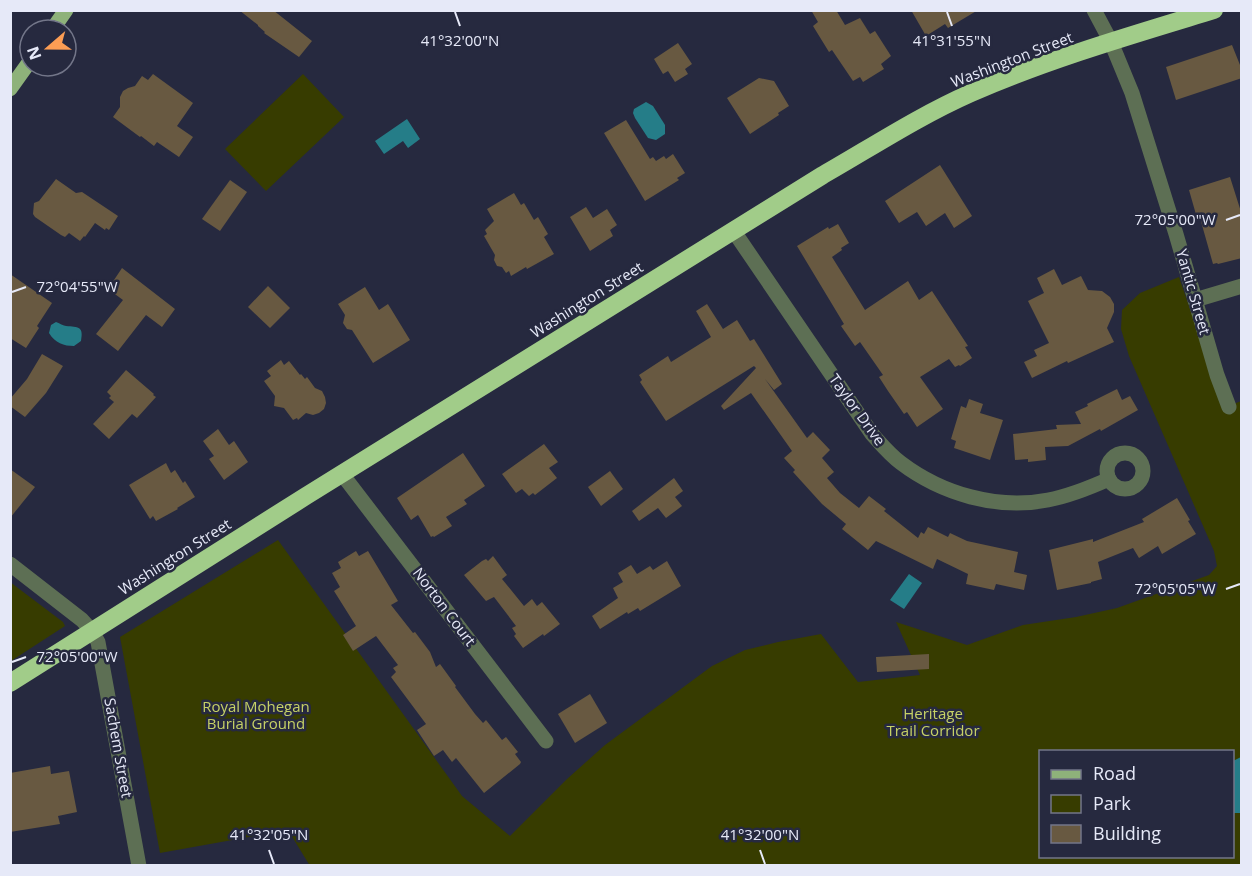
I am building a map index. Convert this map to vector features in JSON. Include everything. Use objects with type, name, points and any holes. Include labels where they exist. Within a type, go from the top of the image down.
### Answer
[{"type":"highway","name":"Washington Street","points":[[10,683],[733,230],[838,166],[942,107],[1006,79],[1111,42],[1214,10]]},
{"type":"street","name":"Yantic Street","points":[[1094,10],[1111,42],[1132,93],[1228,407]]},
{"type":"street","name":"Taylor Drive","points":[[733,230],[867,427],[900,463],[928,482],[969,497],[1011,503],[1063,497],[1109,479]]},
{"type":"street","points":[[1196,300],[1242,286]]},
{"type":"street","name":"Norton Court","points":[[342,474],[546,741]]},
{"type":"street","points":[[10,564],[82,620],[92,631]]},
{"type":"street","name":"Sachem Street","points":[[92,631],[101,652],[138,866]]},
{"type":"green space","points":[[303,74],[344,117],[266,191],[225,149]]},
{"type":"green space","points":[[1179,277],[1224,408],[1241,401],[1241,758],[1234,761],[1234,750],[1039,750],[1039,858],[1234,858],[1234,813],[1241,812],[1241,865],[310,866],[288,830],[160,853],[120,637],[278,540],[462,796],[510,836],[605,745],[712,666],[745,650],[821,634],[858,682],[920,675],[896,622],[967,645],[1023,625],[1117,608],[1209,575],[1217,566],[1214,551],[1129,356],[1121,329],[1122,310],[1140,293]]},
{"type":"green space","points":[[10,582],[63,622],[65,626],[11,661]]},
{"type":"shaded area","points":[[646,102],[653,106],[665,125],[665,134],[656,140],[648,138],[633,113],[634,109]]},
{"type":"shaded area","points":[[407,119],[420,139],[408,148],[403,141],[384,154],[375,141]]},
{"type":"shaded area","points":[[56,322],[79,328],[82,332],[81,341],[74,346],[57,342],[49,333],[51,325]]},
{"type":"shaded area","points":[[909,574],[922,583],[904,609],[890,600]]},
{"type":"shaded area","points":[[1241,757],[1241,813],[1234,813],[1234,760]]},
{"type":"building","points":[[239,10],[273,10],[312,41],[299,57],[264,33],[258,25]]},
{"type":"building","points":[[811,10],[836,10],[845,25],[860,18],[870,34],[875,31],[891,56],[881,64],[884,69],[863,82],[860,77],[853,81],[832,50],[829,52],[813,26],[818,22]]},
{"type":"building","points":[[911,10],[978,10],[948,28],[945,24],[926,36]]},
{"type":"building","points":[[678,43],[692,64],[685,69],[688,74],[675,82],[668,71],[663,74],[654,59]]},
{"type":"building","points":[[1232,45],[1242,70],[1242,78],[1176,100],[1166,67]]},
{"type":"building","points":[[153,74],[193,103],[177,126],[193,137],[179,157],[157,142],[154,146],[113,117],[120,107],[120,97],[123,91],[135,86],[142,76],[148,80]]},
{"type":"building","points":[[759,78],[774,81],[789,106],[750,134],[727,98]]},
{"type":"building","points":[[626,120],[650,159],[653,157],[656,161],[664,156],[666,159],[673,154],[685,173],[677,178],[679,180],[645,201],[604,133]]},
{"type":"building","points":[[940,165],[972,216],[954,228],[945,213],[926,226],[917,212],[899,223],[885,201]]},
{"type":"building","points":[[1230,177],[1242,215],[1242,258],[1213,264],[1200,218],[1197,218],[1189,190]]},
{"type":"building","points":[[56,179],[76,193],[82,192],[118,216],[109,230],[95,223],[80,241],[69,233],[65,237],[61,235],[35,217],[34,203],[39,201]]},
{"type":"building","points":[[230,180],[247,192],[220,231],[202,219]]},
{"type":"building","points":[[514,193],[521,205],[524,203],[534,220],[538,217],[548,234],[544,237],[554,254],[511,276],[509,271],[506,273],[502,267],[497,266],[494,260],[495,255],[484,236],[487,234],[485,230],[494,221],[487,209]]},
{"type":"building","points":[[586,207],[593,218],[607,209],[617,225],[610,230],[613,236],[590,251],[570,217]]},
{"type":"building","points":[[838,224],[849,243],[832,257],[865,310],[908,281],[919,300],[932,291],[968,346],[965,347],[972,358],[960,366],[955,367],[949,359],[920,377],[943,409],[917,427],[907,412],[904,414],[888,391],[879,377],[883,375],[860,342],[855,346],[841,326],[844,324],[797,246],[828,227],[829,229]]},
{"type":"building","points":[[122,268],[175,309],[162,327],[146,315],[118,351],[96,334],[123,300],[108,289]]},
{"type":"building","points":[[1054,269],[1062,285],[1081,276],[1088,290],[1102,291],[1110,297],[1114,304],[1114,312],[1107,328],[1114,342],[1032,378],[1024,362],[1037,356],[1034,350],[1049,343],[1028,301],[1044,293],[1037,278]]},
{"type":"building","points":[[10,274],[52,303],[26,348],[10,338]]},
{"type":"building","points":[[268,286],[290,308],[270,328],[248,307]]},
{"type":"building","points":[[365,287],[379,310],[388,304],[410,340],[373,363],[352,330],[347,329],[343,323],[345,315],[338,304]]},
{"type":"building","points":[[707,304],[723,329],[737,320],[750,341],[754,339],[782,384],[774,390],[765,379],[807,438],[813,432],[830,450],[822,458],[834,472],[827,478],[840,493],[859,508],[869,496],[918,538],[921,532],[924,534],[928,527],[948,537],[950,533],[967,541],[1018,552],[1014,572],[1027,575],[1024,590],[996,584],[994,590],[966,584],[968,574],[937,559],[933,569],[876,541],[868,550],[842,529],[846,524],[822,504],[793,472],[795,470],[784,458],[792,451],[751,393],[724,410],[721,406],[756,368],[754,366],[666,421],[640,382],[642,380],[639,375],[668,356],[671,362],[711,337],[696,311]]},
{"type":"building","points":[[42,354],[63,366],[46,393],[25,417],[10,406],[10,399],[27,379]]},
{"type":"building","points":[[281,360],[284,365],[289,361],[300,375],[305,379],[307,377],[315,388],[322,391],[326,403],[324,409],[319,413],[313,415],[306,413],[298,420],[297,418],[293,420],[284,408],[274,406],[275,396],[264,381],[271,376],[267,371]]},
{"type":"building","points":[[126,370],[156,397],[137,418],[132,414],[109,439],[93,424],[114,402],[109,398],[111,396],[107,392]]},
{"type":"building","points":[[1117,389],[1122,400],[1130,396],[1138,410],[1068,446],[1045,447],[1046,460],[1028,462],[1028,459],[1015,460],[1013,434],[1057,429],[1056,425],[1081,424],[1075,412]]},
{"type":"building","points":[[969,399],[983,404],[980,413],[1003,420],[990,460],[954,448],[956,441],[951,439],[961,406],[966,408]]},
{"type":"building","points":[[218,429],[229,445],[234,441],[248,462],[224,480],[209,459],[214,456],[203,441]]},
{"type":"building","points":[[544,444],[558,462],[549,468],[557,478],[535,495],[533,493],[529,496],[522,489],[516,493],[502,474]]},
{"type":"building","points":[[463,453],[485,486],[464,500],[467,504],[446,517],[452,526],[431,537],[418,515],[411,520],[397,498]]},
{"type":"building","points":[[166,463],[171,473],[175,470],[183,483],[185,481],[195,497],[156,521],[153,516],[150,519],[129,485]]},
{"type":"building","points":[[10,469],[35,487],[10,518]]},
{"type":"building","points":[[610,471],[623,489],[601,506],[588,487]]},
{"type":"building","points":[[674,478],[683,491],[675,497],[682,506],[666,518],[658,508],[639,521],[632,511]]},
{"type":"building","points":[[1177,498],[1196,534],[1162,554],[1158,546],[1139,558],[1133,548],[1098,562],[1102,579],[1057,590],[1049,550],[1093,539],[1093,542],[1144,522],[1142,519]]},
{"type":"building","points":[[356,551],[359,556],[368,551],[398,601],[391,605],[430,652],[436,667],[440,664],[483,723],[486,720],[502,740],[506,737],[518,752],[515,754],[520,764],[484,793],[456,758],[452,762],[443,750],[434,756],[417,730],[426,724],[391,677],[396,672],[393,668],[398,665],[376,636],[353,651],[343,635],[356,626],[334,591],[340,587],[332,573],[341,568],[338,562]]},
{"type":"building","points":[[493,556],[507,575],[502,579],[524,606],[532,599],[537,606],[542,602],[560,624],[523,648],[514,636],[516,634],[512,628],[516,626],[494,597],[486,601],[464,575],[482,561],[486,559],[488,561]]},
{"type":"building","points":[[667,561],[681,586],[640,611],[638,608],[628,614],[627,612],[600,629],[592,616],[618,598],[613,588],[623,582],[618,573],[631,565],[637,574],[650,566],[653,570]]},
{"type":"building","points":[[929,654],[929,669],[877,672],[876,657]]},
{"type":"building","points":[[590,694],[607,723],[575,743],[558,714]]},
{"type":"building","points":[[50,766],[51,774],[69,771],[77,812],[58,816],[60,824],[10,832],[10,773]]},
{"type":"park label","name":"Royal Mohegan Burial Ground","points":[[256,716]]},
{"type":"park label","name":"Heritage Trail Corridor","points":[[933,722]]}]
